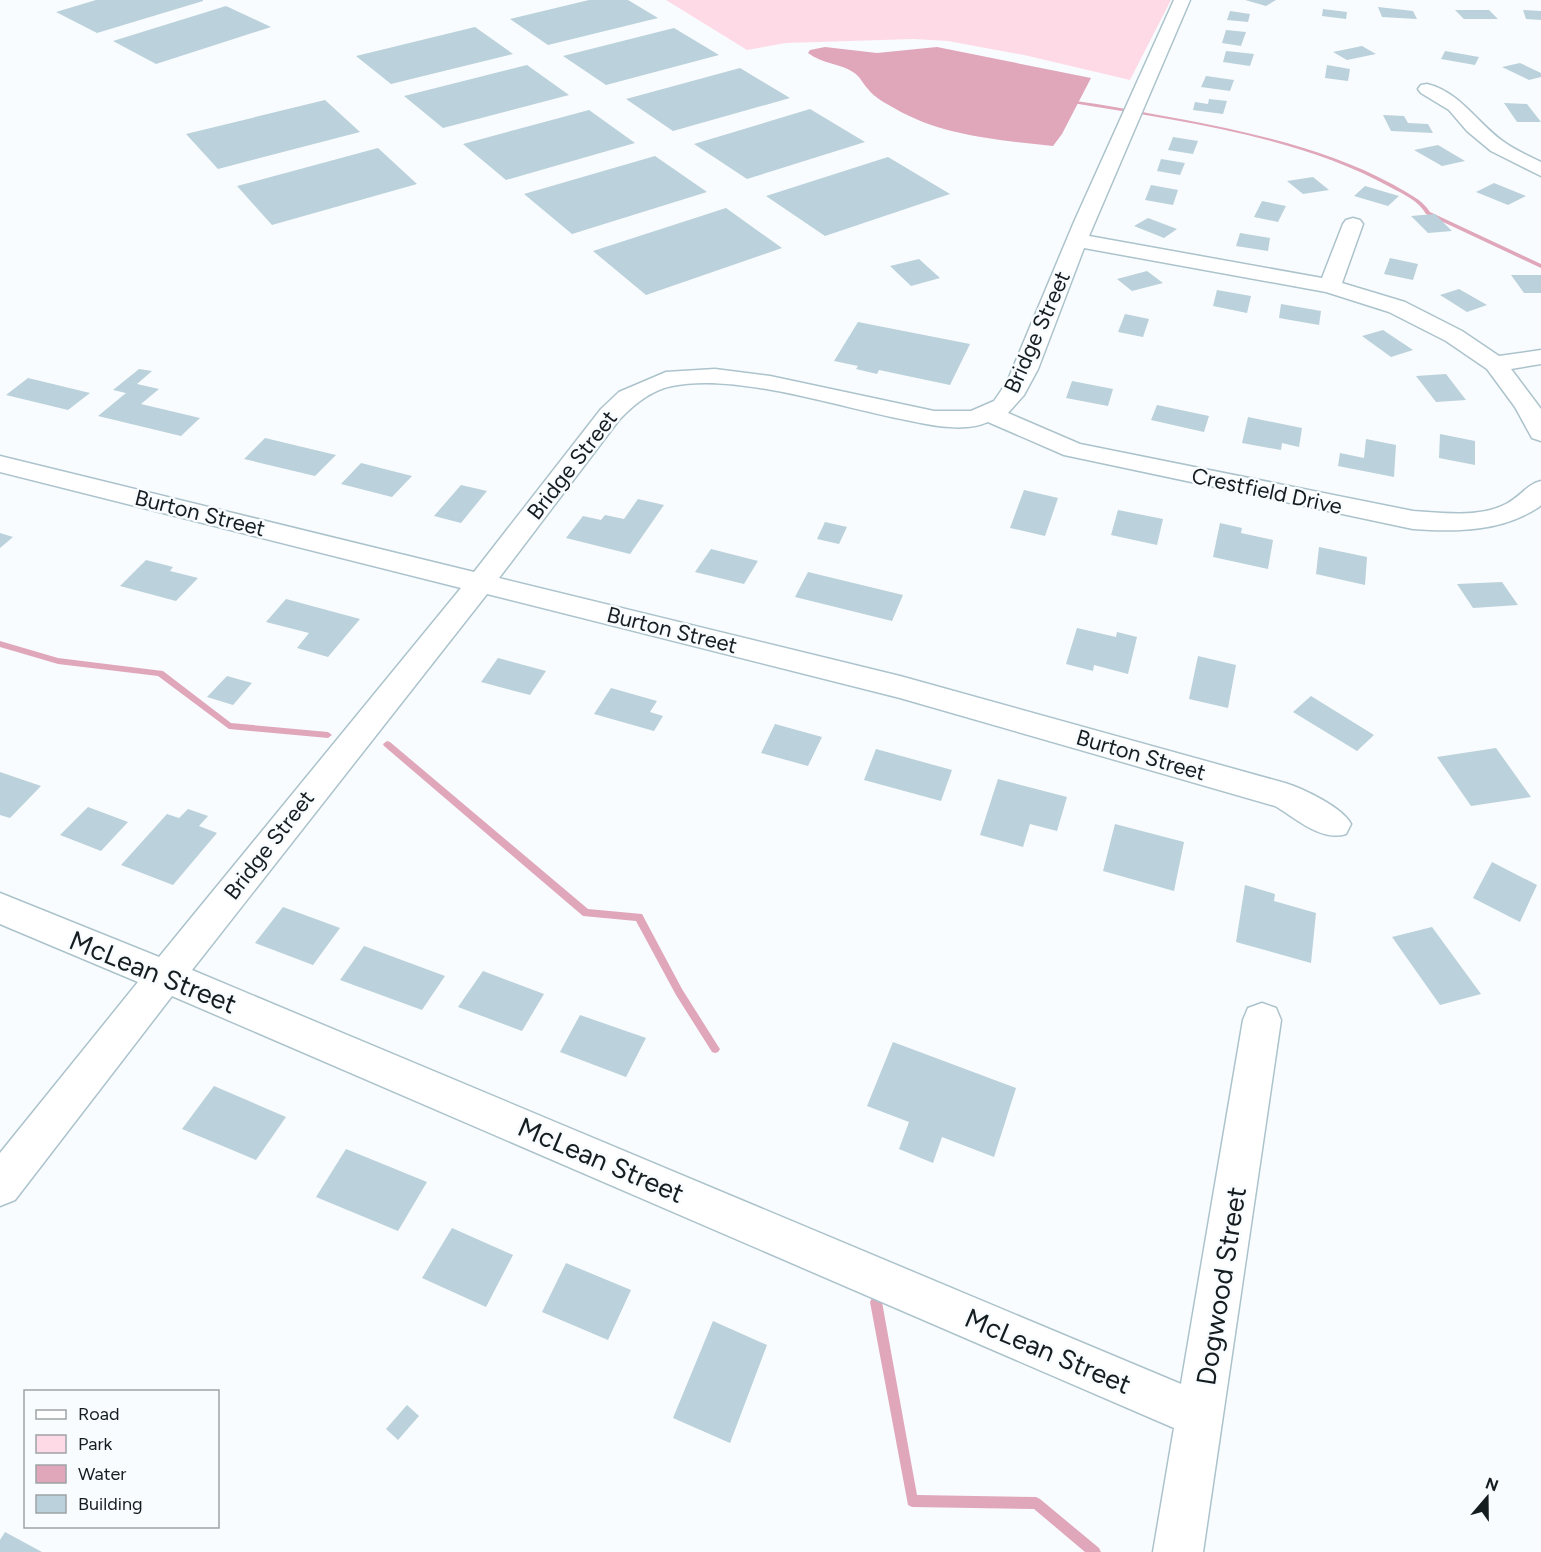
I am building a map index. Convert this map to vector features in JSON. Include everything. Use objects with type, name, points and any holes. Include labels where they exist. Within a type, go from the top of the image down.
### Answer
[{"type":"street","name":"Bridge Street","points":[[0,1186],[481,582],[595,434],[631,394],[650,384],[669,378],[700,375],[737,378],[950,420],[992,416],[1006,401],[1021,376],[1182,0]]},
{"type":"street","points":[[1427,89],[1455,106],[1474,127],[1498,147],[1541,170]]},
{"type":"street","points":[[1330,286],[1353,224]]},
{"type":"street","points":[[1078,240],[1330,286],[1398,308],[1454,336],[1495,364],[1527,406],[1541,433]]},
{"type":"street","points":[[1495,364],[1541,357]]},
{"type":"street","name":"Crestfield Drive","points":[[992,416],[1073,450],[1413,520],[1457,523],[1498,517],[1532,502],[1541,489]]},
{"type":"street","name":"Burton Street","points":[[0,464],[900,687],[1285,796],[1334,824]]},
{"type":"street","name":"McLean Street","points":[[0,908],[1201,1416]]},
{"type":"street","name":"Dogwood Street","points":[[1178,1552],[1263,1020]]},
{"type":"green space","points":[[666,0],[1171,0],[1130,80],[1024,55],[948,41],[914,39],[786,43],[747,50]]},
{"type":"water","points":[[825,47],[877,53],[937,47],[1091,78],[1062,134],[1053,146],[951,131],[912,117],[876,97],[853,72],[808,53],[810,50]]},
{"type":"building","points":[[96,0],[203,1],[97,33],[56,12]]},
{"type":"building","points":[[589,0],[628,0],[658,18],[548,45],[510,19]]},
{"type":"building","points":[[1245,0],[1276,0],[1266,6]]},
{"type":"building","points":[[226,6],[271,27],[156,64],[113,41]]},
{"type":"building","points":[[1378,7],[1413,11],[1417,19],[1382,17]]},
{"type":"building","points":[[1323,9],[1347,12],[1346,19],[1322,16]]},
{"type":"building","points":[[1455,10],[1489,10],[1498,19],[1464,19]]},
{"type":"building","points":[[1523,10],[1541,11],[1541,20],[1526,19]]},
{"type":"building","points":[[1230,11],[1250,14],[1248,22],[1227,20]]},
{"type":"building","points":[[475,27],[513,54],[391,84],[356,56]]},
{"type":"building","points":[[674,28],[719,55],[606,85],[563,56]]},
{"type":"building","points":[[1226,30],[1246,32],[1241,46],[1222,43]]},
{"type":"building","points":[[1362,46],[1376,54],[1347,60],[1333,52]]},
{"type":"building","points":[[1226,51],[1254,54],[1250,66],[1223,62]]},
{"type":"building","points":[[1445,51],[1479,57],[1475,65],[1441,59]]},
{"type":"building","points":[[1520,63],[1541,73],[1541,77],[1529,80],[1502,67]]},
{"type":"building","points":[[527,65],[569,95],[443,128],[404,96]]},
{"type":"building","points":[[1327,65],[1350,69],[1348,81],[1325,78]]},
{"type":"building","points":[[740,68],[790,98],[673,131],[626,99]]},
{"type":"building","points":[[1206,76],[1234,80],[1230,91],[1201,87]]},
{"type":"building","points":[[1209,99],[1227,101],[1223,114],[1193,110],[1195,102],[1208,104]]},
{"type":"building","points":[[325,100],[360,132],[218,169],[186,134]]},
{"type":"building","points":[[1504,103],[1527,104],[1541,122],[1517,122]]},
{"type":"building","points":[[810,109],[865,142],[747,179],[694,144]]},
{"type":"building","points":[[589,110],[635,143],[506,180],[463,144]]},
{"type":"building","points":[[1383,115],[1404,116],[1408,123],[1428,124],[1433,133],[1391,131]]},
{"type":"building","points":[[1173,137],[1198,141],[1193,154],[1168,150]]},
{"type":"building","points":[[1438,145],[1465,161],[1442,166],[1414,150]]},
{"type":"building","points":[[378,148],[417,184],[272,225],[237,186]]},
{"type":"building","points":[[655,156],[707,192],[572,234],[524,194]]},
{"type":"building","points":[[888,157],[950,194],[825,236],[766,196]]},
{"type":"building","points":[[1161,159],[1185,163],[1180,175],[1157,171]]},
{"type":"building","points":[[1313,177],[1329,190],[1303,194],[1287,181]]},
{"type":"building","points":[[1494,183],[1526,196],[1508,205],[1476,192]]},
{"type":"building","points":[[1151,185],[1178,190],[1173,205],[1145,200]]},
{"type":"building","points":[[1365,186],[1399,196],[1388,206],[1354,196]]},
{"type":"building","points":[[1262,201],[1286,206],[1278,222],[1254,217]]},
{"type":"building","points":[[726,208],[782,248],[646,295],[593,251]]},
{"type":"building","points":[[1435,214],[1452,231],[1428,233],[1411,216]]},
{"type":"building","points":[[1148,218],[1177,229],[1164,238],[1134,226]]},
{"type":"building","points":[[1240,233],[1270,238],[1268,251],[1236,246]]},
{"type":"building","points":[[1390,258],[1418,264],[1413,280],[1384,274]]},
{"type":"building","points":[[919,259],[940,278],[911,286],[890,266]]},
{"type":"building","points":[[1147,271],[1163,283],[1132,291],[1117,279]]},
{"type":"building","points":[[1511,275],[1541,275],[1541,293],[1524,293]]},
{"type":"building","points":[[1459,289],[1487,305],[1467,312],[1440,295]]},
{"type":"building","points":[[1217,290],[1251,296],[1247,313],[1213,306]]},
{"type":"building","points":[[1281,304],[1321,311],[1319,325],[1279,318]]},
{"type":"building","points":[[1125,314],[1149,319],[1143,337],[1118,332]]},
{"type":"building","points":[[858,322],[970,344],[950,385],[879,370],[877,374],[856,369],[858,366],[834,361]]},
{"type":"building","points":[[1383,330],[1413,350],[1391,357],[1362,336]]},
{"type":"building","points":[[139,369],[152,371],[137,384],[159,389],[141,404],[200,418],[181,436],[98,416],[126,393],[113,390]]},
{"type":"building","points":[[1446,374],[1466,400],[1436,402],[1416,376]]},
{"type":"building","points":[[28,378],[90,393],[68,410],[6,395]]},
{"type":"building","points":[[1072,381],[1113,389],[1108,406],[1066,398]]},
{"type":"building","points":[[1157,405],[1209,416],[1204,432],[1151,420]]},
{"type":"building","points":[[1248,417],[1302,428],[1299,447],[1282,443],[1281,450],[1242,443]]},
{"type":"building","points":[[1440,434],[1475,441],[1475,465],[1439,458]]},
{"type":"building","points":[[265,438],[336,455],[315,476],[244,459]]},
{"type":"building","points":[[1366,439],[1396,445],[1394,477],[1338,466],[1340,453],[1364,458]]},
{"type":"building","points":[[361,463],[412,476],[392,497],[341,484]]},
{"type":"building","points":[[461,485],[487,491],[461,523],[434,516]]},
{"type":"building","points":[[1024,490],[1058,498],[1045,536],[1010,528]]},
{"type":"building","points":[[638,499],[664,505],[630,554],[566,538],[583,516],[601,520],[605,515],[624,519]]},
{"type":"building","points":[[1118,510],[1163,519],[1157,545],[1111,535]]},
{"type":"building","points":[[825,522],[847,527],[839,544],[817,539]]},
{"type":"building","points":[[1220,523],[1242,528],[1241,533],[1273,540],[1268,569],[1213,557]]},
{"type":"building","points":[[0,533],[13,537],[0,548]]},
{"type":"building","points":[[1319,547],[1367,557],[1365,585],[1316,574]]},
{"type":"building","points":[[711,549],[758,561],[744,584],[695,572]]},
{"type":"building","points":[[146,560],[173,567],[170,571],[198,578],[176,601],[120,586]]},
{"type":"building","points":[[808,572],[903,595],[892,621],[795,597]]},
{"type":"building","points":[[1502,582],[1518,605],[1473,608],[1457,584]]},
{"type":"building","points":[[286,599],[360,619],[328,657],[297,648],[309,633],[266,622]]},
{"type":"building","points":[[1077,628],[1116,637],[1117,632],[1137,637],[1128,674],[1094,665],[1093,671],[1066,664]]},
{"type":"building","points":[[1198,656],[1236,665],[1228,708],[1189,699]]},
{"type":"building","points":[[498,658],[546,671],[530,695],[481,682]]},
{"type":"building","points":[[227,676],[252,683],[233,705],[207,697]]},
{"type":"building","points":[[611,688],[657,701],[650,712],[663,716],[654,731],[594,714]]},
{"type":"building","points":[[1311,696],[1374,735],[1357,751],[1293,712]]},
{"type":"building","points":[[775,724],[822,737],[808,766],[761,753]]},
{"type":"building","points":[[1496,748],[1531,797],[1471,806],[1437,757]]},
{"type":"building","points":[[876,749],[952,770],[941,801],[864,780]]},
{"type":"building","points":[[0,772],[41,786],[10,818],[0,815]]},
{"type":"building","points":[[998,779],[1067,797],[1057,831],[1030,824],[1023,847],[980,835]]},
{"type":"building","points":[[88,807],[128,822],[101,851],[60,835]]},
{"type":"building","points":[[188,809],[208,816],[199,826],[217,833],[173,885],[121,865],[167,814],[179,818]]},
{"type":"building","points":[[1115,824],[1184,842],[1174,891],[1103,871]]},
{"type":"building","points":[[1492,862],[1537,885],[1520,922],[1473,898]]},
{"type":"building","points":[[1245,885],[1275,894],[1274,901],[1316,913],[1311,963],[1236,942]]},
{"type":"building","points":[[283,907],[340,928],[313,965],[255,943]]},
{"type":"building","points":[[1432,927],[1481,994],[1440,1005],[1392,937]]},
{"type":"building","points":[[364,946],[445,976],[422,1010],[340,980]]},
{"type":"building","points":[[483,971],[544,994],[522,1031],[458,1007]]},
{"type":"building","points":[[580,1015],[646,1038],[626,1077],[560,1052]]},
{"type":"building","points":[[893,1042],[1016,1088],[994,1157],[942,1137],[933,1163],[899,1149],[909,1122],[867,1106]]},
{"type":"building","points":[[214,1086],[286,1117],[256,1160],[182,1129]]},
{"type":"building","points":[[346,1149],[427,1182],[398,1231],[316,1197]]},
{"type":"building","points":[[452,1228],[513,1255],[486,1307],[422,1278]]},
{"type":"building","points":[[566,1263],[631,1290],[608,1340],[542,1312]]},
{"type":"building","points":[[713,1321],[767,1345],[730,1443],[673,1418]]},
{"type":"building","points":[[407,1405],[419,1416],[398,1440],[386,1429]]},
{"type":"building","points":[[5,1532],[42,1552],[0,1552],[0,1540]]},
{"type":"waterway","points":[[1069,101],[1232,131],[1322,155],[1378,178],[1418,201],[1428,213],[1541,266]]},
{"type":"waterway","points":[[0,644],[58,661],[160,673],[229,726],[328,735]]},
{"type":"waterway","points":[[387,744],[586,913],[639,917],[679,992],[715,1049]]},
{"type":"waterway","points":[[876,1302],[912,1501],[1036,1503],[1095,1552]]}]
